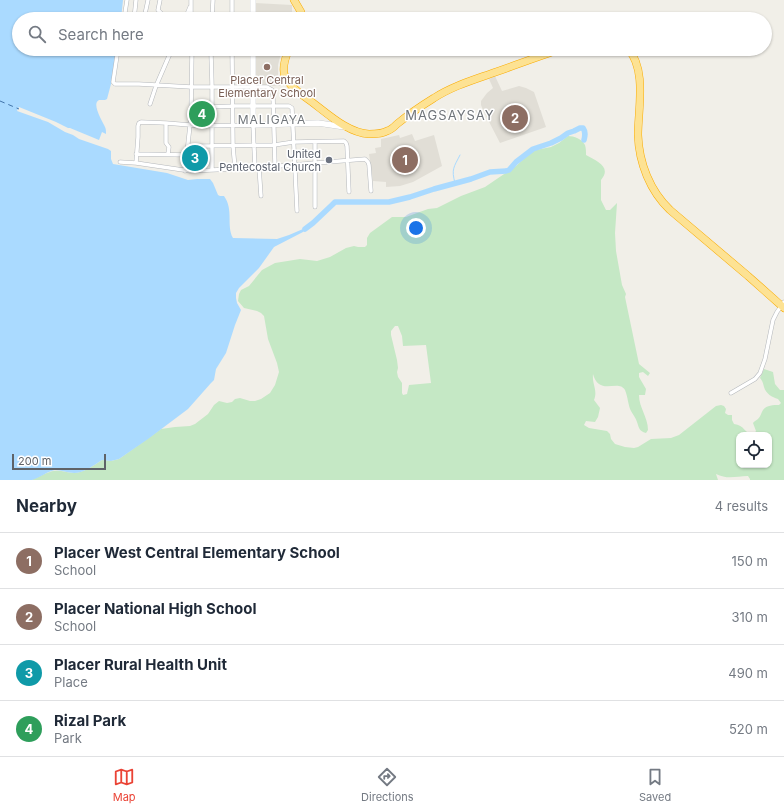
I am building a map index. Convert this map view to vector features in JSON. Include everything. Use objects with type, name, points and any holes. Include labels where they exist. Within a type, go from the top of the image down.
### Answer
[{"type":"highway","points":[[294,0],[301,12]]},
{"type":"highway","points":[[287,56],[283,70],[287,81],[296,90],[348,128],[365,134],[375,134],[391,130],[424,104],[444,92],[466,82],[541,56]]},
{"type":"highway","points":[[633,56],[638,68],[640,103],[638,139],[642,162],[648,180],[660,199],[670,210],[783,305]]},
{"type":"street","points":[[125,12],[127,0]]},
{"type":"street","points":[[135,12],[136,0]]},
{"type":"street","points":[[145,12],[148,0]]},
{"type":"street","points":[[160,0],[158,10],[160,12]]},
{"type":"street","points":[[191,0],[191,12]]},
{"type":"street","points":[[212,12],[213,0]]},
{"type":"street","points":[[232,0],[232,12]]},
{"type":"street","points":[[253,0],[253,12]]},
{"type":"street","points":[[188,12],[191,6]]},
{"type":"street","points":[[117,56],[114,83],[120,85],[267,87],[272,90],[275,166]]},
{"type":"street","points":[[150,104],[169,56]]},
{"type":"street","points":[[185,171],[191,116],[192,56]]},
{"type":"street","points":[[211,56],[212,170]]},
{"type":"street","points":[[232,56],[234,168]]},
{"type":"street","points":[[254,56],[254,145],[261,196]]},
{"type":"street","points":[[212,107],[291,107],[293,112],[292,123],[297,211]]},
{"type":"street","points":[[136,163],[138,126],[141,122],[212,126],[318,123],[348,128]]},
{"type":"street","points":[[166,123],[166,143],[169,147],[168,154]]},
{"type":"street","points":[[188,146],[274,145],[294,142],[343,141],[346,142],[347,146],[349,192]]},
{"type":"street","points":[[315,142],[315,207]]},
{"type":"street","points":[[136,154],[187,154]]},
{"type":"street","points":[[120,162],[136,163],[185,171],[257,168],[365,160],[367,161],[368,165],[371,191]]},
{"type":"street","points":[[731,394],[755,379],[760,373],[765,359],[773,320],[783,305]]},
{"type":"shaded area","points":[[255,3],[292,5],[292,12],[255,12]]},
{"type":"shaded area","name":"Placer Central Elementary School","points":[[255,56],[280,56],[278,65],[278,80],[281,86],[256,86]]},
{"type":"shaded area","points":[[495,76],[502,91],[519,86],[534,92],[546,127],[500,143],[481,105],[481,101],[493,88],[489,79]]},
{"type":"shaded area","points":[[412,134],[415,141],[434,135],[442,166],[413,182],[400,186],[386,187],[386,182],[373,181],[369,154],[376,153],[375,148],[381,147],[381,139],[399,135],[400,138]]},
{"type":"green space","points":[[194,104],[210,104],[210,124],[194,124]]},
{"type":"green space","points":[[568,136],[578,138],[585,145],[586,155],[598,162],[604,168],[604,175],[601,180],[601,200],[606,210],[610,210],[617,203],[615,233],[616,251],[622,285],[626,294],[625,297],[639,364],[650,373],[648,376],[643,372],[639,373],[639,377],[646,389],[645,395],[639,395],[639,400],[648,425],[648,430],[646,433],[639,428],[630,409],[623,387],[602,386],[597,382],[593,374],[595,390],[594,400],[600,408],[595,422],[586,421],[584,425],[589,428],[607,431],[615,444],[634,448],[651,439],[671,438],[679,435],[716,406],[721,405],[726,409],[725,413],[732,415],[734,424],[740,426],[748,432],[736,432],[736,468],[772,468],[772,432],[755,432],[753,423],[759,418],[765,408],[772,405],[779,405],[781,403],[778,399],[766,392],[760,378],[764,369],[773,372],[775,384],[780,390],[784,390],[784,480],[750,480],[748,476],[728,477],[716,474],[718,480],[31,480],[52,471],[77,473],[102,460],[111,461],[119,459],[161,429],[190,426],[195,424],[208,414],[214,405],[219,401],[227,403],[240,398],[250,401],[261,399],[270,393],[275,385],[279,372],[277,363],[268,339],[264,316],[257,311],[244,308],[238,301],[241,290],[249,286],[262,270],[275,263],[300,259],[317,261],[330,257],[346,248],[354,246],[365,247],[367,245],[367,238],[370,233],[392,217],[406,217],[428,209],[437,208],[461,196],[485,187],[516,166],[530,153],[536,150],[551,147]],"holes":[[[395,326],[398,326],[402,336],[403,346],[426,345],[431,383],[409,385],[407,394],[403,395],[402,383],[398,377],[397,360],[391,335],[391,331]]]},
{"type":"water","points":[[0,0],[123,0],[122,12],[12,12],[12,56],[116,56],[107,99],[99,100],[96,105],[106,134],[102,132],[99,140],[19,107],[17,111],[48,122],[79,139],[108,149],[111,151],[111,159],[113,164],[167,173],[188,180],[210,179],[218,195],[224,196],[227,201],[229,207],[230,228],[233,238],[277,239],[303,229],[305,230],[274,247],[259,268],[239,288],[236,293],[236,298],[241,310],[226,353],[216,369],[214,380],[188,409],[119,459],[111,461],[102,460],[78,473],[55,470],[32,480],[0,480]]},
{"type":"waterway","points":[[305,229],[335,202],[389,202],[410,197],[490,172],[509,170],[516,162],[533,149],[551,143],[580,128],[583,128],[585,131],[584,140]]},
{"type":"waterway","points":[[455,183],[453,174],[454,168],[460,155]]},
{"type":"ferry route","points":[[0,101],[19,109]]},
{"type":"place","name":"Placer Central Elementary School","points":[[267,67]]},
{"type":"place","name":"Rizal Park","points":[[202,114]]},
{"type":"place","name":"Placer National High School","points":[[515,118]]},
{"type":"place","name":"Placer Rural Health Unit","points":[[195,158]]},
{"type":"place","name":"United Pentecostal Church","points":[[329,160]]},
{"type":"place","name":"Placer West Central Elementary School","points":[[405,160]]},
{"type":"district","name":"MAGSAYSAY","points":[[450,115]]},
{"type":"district","name":"MALIGAYA","points":[[272,120]]}]
